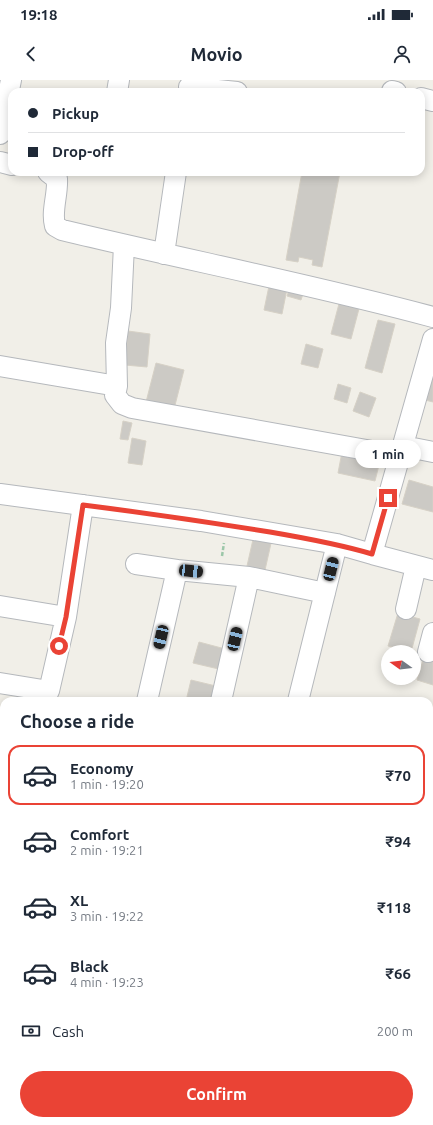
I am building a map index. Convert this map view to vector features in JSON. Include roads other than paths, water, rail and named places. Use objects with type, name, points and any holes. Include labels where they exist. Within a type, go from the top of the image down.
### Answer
[{"type":"street","points":[[189,86],[205,88]]},
{"type":"street","points":[[0,134],[8,95]]},
{"type":"street","points":[[53,176],[57,179],[58,188],[52,218],[54,226],[62,230],[374,301],[433,317]]},
{"type":"street","points":[[164,254],[175,176]]},
{"type":"street","points":[[124,245],[116,343],[117,386],[115,394],[122,404],[132,408],[401,451],[433,452]]},
{"type":"street","points":[[372,554],[433,339]]},
{"type":"street","points":[[0,366],[117,386]]},
{"type":"street","points":[[0,494],[227,525],[337,544],[425,568],[406,609]]},
{"type":"street","points":[[0,683],[49,691],[66,617],[83,505]]},
{"type":"street","points":[[299,697],[337,544]]},
{"type":"street","points":[[136,564],[177,570],[250,577],[325,593]]},
{"type":"street","points":[[148,697],[177,570]]},
{"type":"street","points":[[222,697],[250,577]]},
{"type":"street","points":[[0,606],[66,617]]}]
